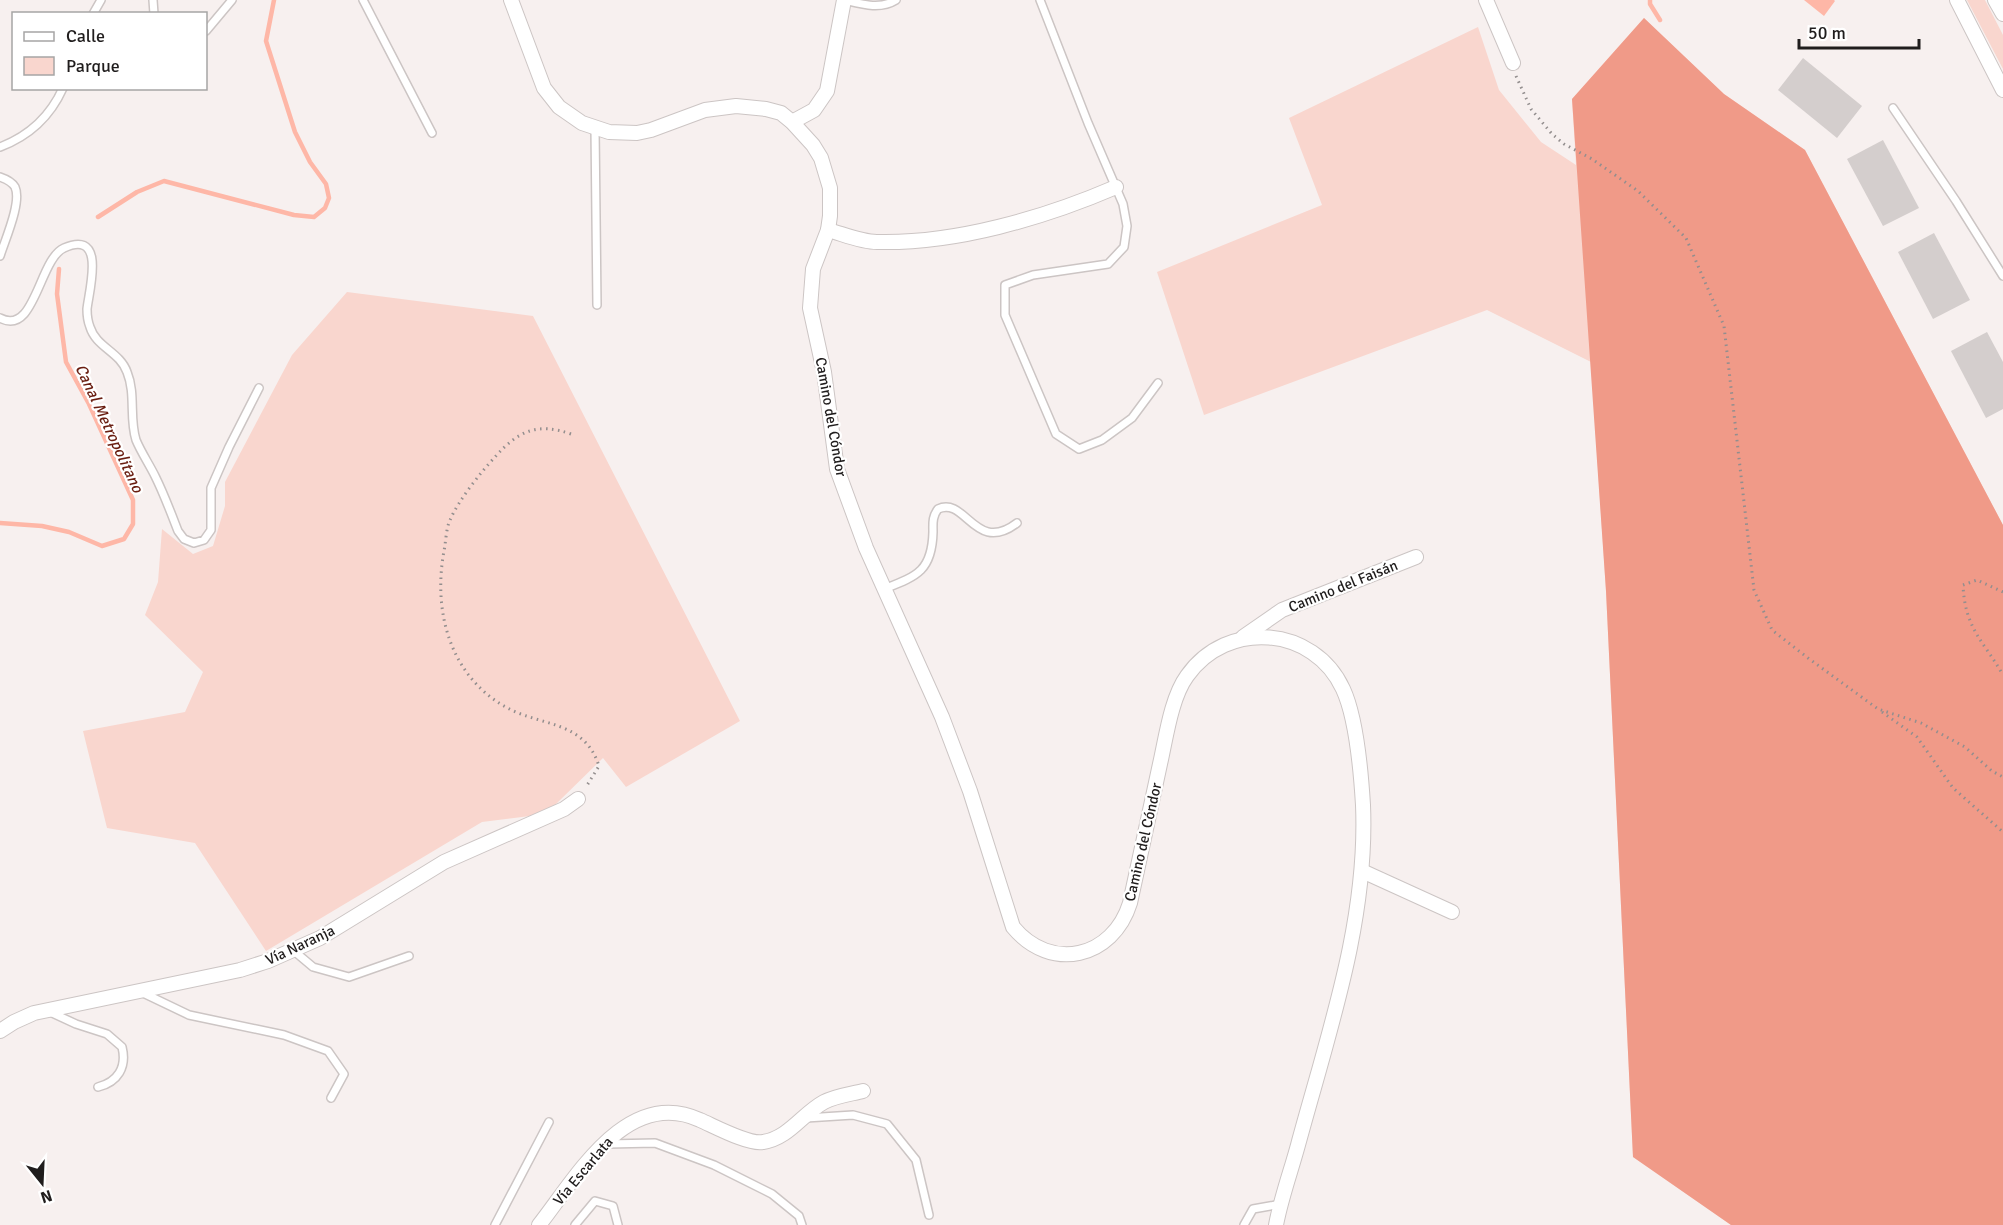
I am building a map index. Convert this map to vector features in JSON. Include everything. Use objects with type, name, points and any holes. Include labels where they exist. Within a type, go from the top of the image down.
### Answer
[{"type":"street","name":"Camino del Cóndor","points":[[511,0],[544,88],[559,107],[570,116],[595,128],[616,133],[638,133],[697,112],[736,106],[781,113],[813,145],[826,173],[831,202],[828,230],[813,269],[810,308],[824,372],[837,469],[866,548],[942,717],[962,770],[1013,927],[1028,943],[1057,954],[1082,953],[1093,949],[1113,935],[1120,925],[1130,903],[1166,738],[1179,690],[1186,677],[1204,657],[1222,646],[1242,639],[1266,636],[1306,648],[1329,666],[1344,691],[1355,738],[1360,771],[1363,826],[1362,871],[1358,910],[1337,999],[1276,1225]]},
{"type":"street","points":[[792,122],[814,110],[827,91],[844,0]]},
{"type":"street","points":[[1486,0],[1513,63]]},
{"type":"street","points":[[1957,0],[2003,90]]},
{"type":"street","points":[[1995,0],[2003,15]]},
{"type":"street","points":[[828,230],[874,243],[952,236],[1033,218],[1116,187]]},
{"type":"street","name":"Camino del Faisán","points":[[1242,639],[1282,610],[1416,557]]},
{"type":"street","name":"Vía Naranja","points":[[0,1031],[24,1017],[45,1010],[240,970],[294,951],[345,924],[444,862],[564,809],[578,799]]},
{"type":"street","points":[[1362,871],[1452,912]]},
{"type":"street","name":"Vía Escarlata","points":[[539,1225],[603,1144],[631,1122],[654,1115],[673,1113],[691,1116],[761,1143],[788,1131],[824,1102],[863,1090]]},
{"type":"lane","points":[[207,30],[232,0]]},
{"type":"lane","points":[[363,0],[432,133]]},
{"type":"lane","points":[[844,0],[870,6],[892,3],[896,0]]},
{"type":"lane","points":[[1040,0],[1124,204],[1127,226],[1124,247],[1108,264],[1033,275],[1005,285],[1005,315],[1056,434],[1079,449],[1102,440],[1132,418],[1158,383]]},
{"type":"lane","points":[[0,147],[17,140],[41,123],[56,105],[62,90]]},
{"type":"lane","points":[[1893,108],[2003,276]]},
{"type":"lane","points":[[595,128],[597,306]]},
{"type":"lane","points":[[0,177],[15,186],[18,197],[0,256]]},
{"type":"lane","points":[[0,318],[10,321],[28,311],[51,259],[60,250],[73,245],[80,245],[87,249],[92,255],[93,268],[87,312],[89,326],[94,339],[120,359],[127,371],[132,400],[132,425],[137,442],[160,486],[178,531],[184,539],[194,543],[204,540],[211,530],[211,488],[259,388]]},
{"type":"lane","points":[[884,589],[914,577],[921,570],[930,552],[934,514],[944,507],[955,508],[975,526],[988,532],[1003,531],[1017,523]]},
{"type":"lane","points":[[294,951],[313,967],[350,976],[410,956]]},
{"type":"lane","points":[[140,992],[189,1015],[284,1035],[328,1051],[344,1074],[331,1098]]},
{"type":"lane","points":[[45,1010],[76,1024],[107,1034],[123,1047],[124,1062],[118,1076],[106,1085],[98,1087]]},
{"type":"lane","points":[[804,1118],[853,1115],[887,1124],[916,1160],[929,1215]]},
{"type":"lane","points":[[495,1225],[549,1122]]},
{"type":"lane","points":[[603,1144],[655,1143],[714,1165],[772,1194],[799,1216],[802,1225]]},
{"type":"lane","points":[[574,1225],[595,1202],[613,1206],[618,1225]]},
{"type":"lane","points":[[1245,1225],[1253,1209],[1281,1204]]},
{"type":"path","points":[[1513,63],[1523,94],[1536,116],[1552,134],[1638,191],[1686,238],[1724,326],[1754,590],[1772,630],[1917,737],[1953,788],[2003,832]]},
{"type":"path","points":[[571,434],[555,428],[527,430],[507,443],[480,474],[449,520],[443,558],[440,605],[452,649],[474,683],[504,706],[541,722],[565,727],[584,741],[595,753],[599,766],[578,799]]},
{"type":"path","points":[[2003,592],[1977,580],[1963,585],[1964,606],[1976,634],[2003,675]]},
{"type":"path","points":[[1878,709],[1921,723],[1965,747],[1992,771],[2003,777]]},
{"type":"green space","points":[[1967,0],[1985,0],[2003,35],[2003,69]]},
{"type":"green space","points":[[1644,18],[1724,94],[1805,150],[2003,525],[2003,1225],[1731,1225],[1633,1157],[1606,591],[1591,362],[1487,310],[1204,415],[1157,272],[1322,205],[1289,118],[1478,27],[1499,90],[1541,142],[1576,165],[1572,99]]},
{"type":"green space","points":[[347,292],[533,316],[740,721],[626,787],[603,758],[555,805],[530,816],[482,822],[266,951],[195,843],[107,828],[83,731],[185,712],[203,672],[145,615],[158,582],[162,529],[193,554],[213,546],[225,506],[225,482],[292,355]]},
{"type":"shaded area","points":[[1804,0],[1834,0],[1835,1],[1824,16]]},
{"type":"shaded area","points":[[1644,18],[1724,94],[1805,150],[2003,525],[2003,1225],[1731,1225],[1633,1157],[1606,591],[1572,99]]},
{"type":"building","points":[[1803,58],[1862,106],[1837,138],[1778,90]]},
{"type":"building","points":[[1883,140],[1919,208],[1883,226],[1847,159]]},
{"type":"building","points":[[1934,233],[1970,300],[1933,319],[1898,252]]},
{"type":"building","points":[[1987,332],[2003,362],[2003,409],[1986,418],[1951,351]]},
{"type":"waterway","name":"Canal Metropolitano","points":[[98,217],[137,192],[164,181],[294,215],[314,217],[325,208],[329,198],[326,184],[310,162],[295,132],[266,41],[274,0]]},
{"type":"waterway","name":"Canal Metropolitano","points":[[1650,0],[1660,20]]},
{"type":"waterway","name":"Canal Metropolitano","points":[[0,523],[42,526],[69,532],[102,546],[124,539],[133,524],[133,500],[89,404],[66,362],[57,294],[59,269]]}]
